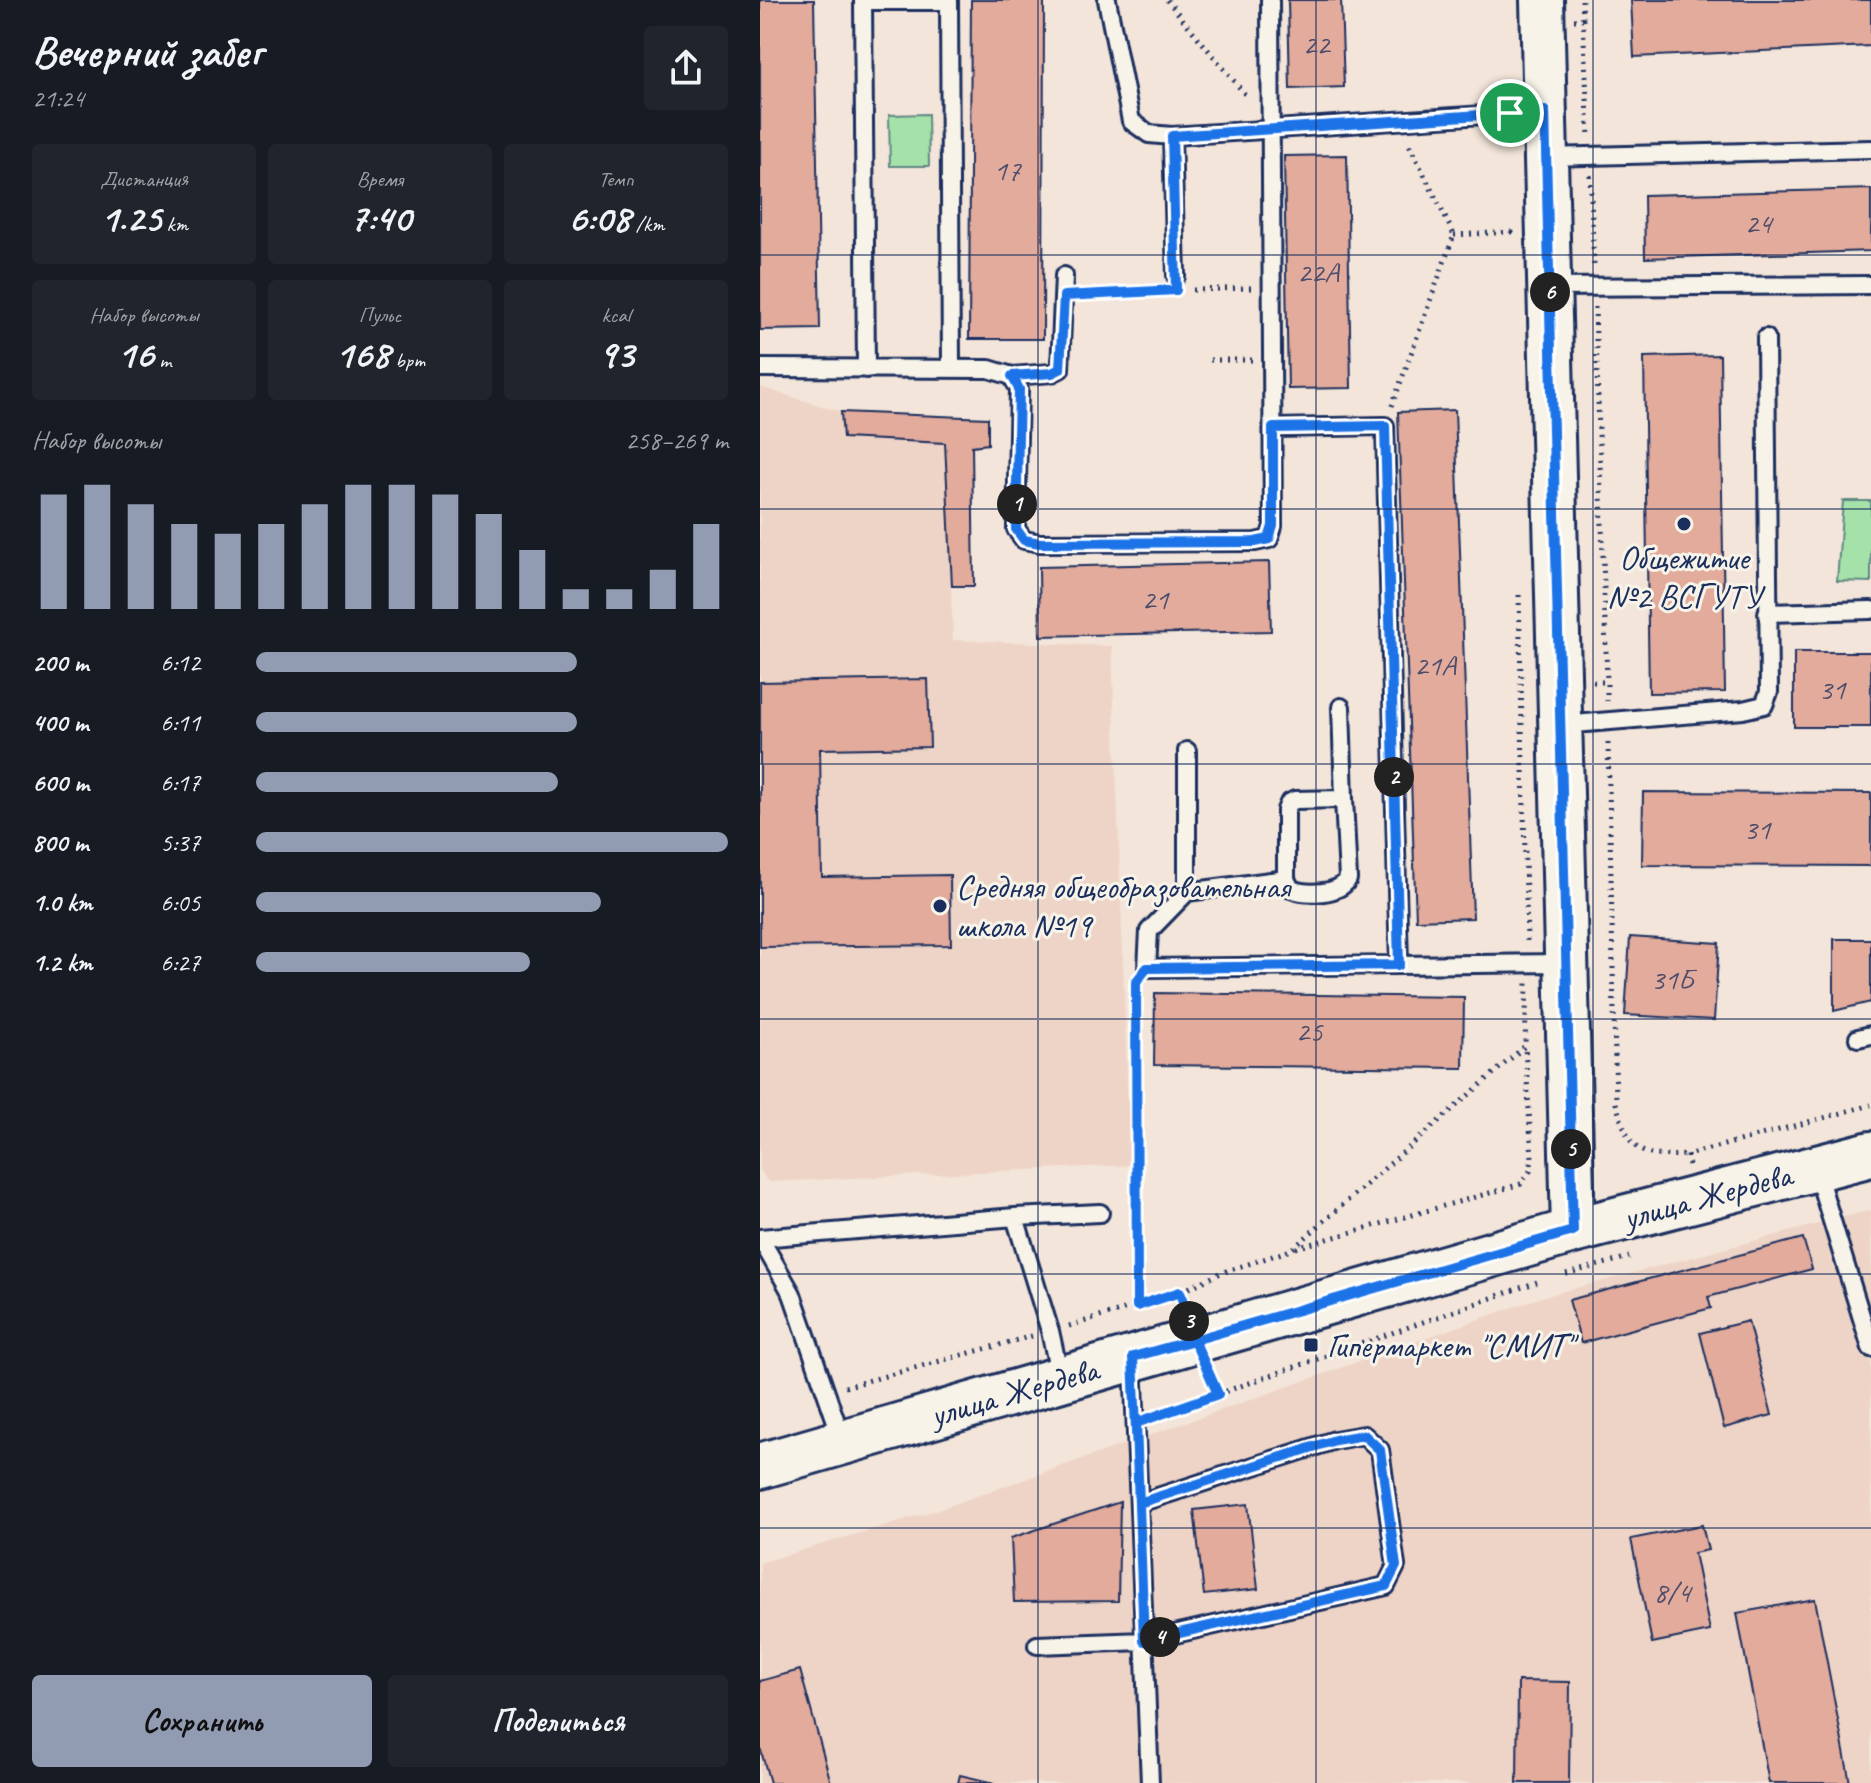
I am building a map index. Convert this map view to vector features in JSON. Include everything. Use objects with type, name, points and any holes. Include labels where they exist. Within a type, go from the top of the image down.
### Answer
[{"type":"main road","name":"улица Жердева","points":[[760,1466],[1573,1231],[1871,1154]]},
{"type":"street","points":[[1542,0],[1550,287],[1540,683],[1561,725],[1547,963],[1573,1231]]},
{"type":"lane","points":[[866,369],[863,0],[949,1],[951,369]]},
{"type":"lane","points":[[1107,0],[1131,121],[1149,134],[1172,136],[1545,111]]},
{"type":"lane","points":[[1012,376],[1019,389],[1016,529],[1024,540],[1040,543],[1255,542],[1269,539],[1273,526],[1270,0]]},
{"type":"lane","points":[[1172,136],[1176,283]]},
{"type":"lane","points":[[1546,157],[1871,149]]},
{"type":"lane","points":[[760,368],[989,369],[1012,376],[1052,373],[1060,369],[1064,276]]},
{"type":"lane","points":[[1550,287],[1871,285]]},
{"type":"lane","points":[[1561,725],[1743,710],[1764,705],[1769,692],[1766,338]]},
{"type":"lane","points":[[1273,428],[1385,426],[1399,965]]},
{"type":"lane","points":[[1767,613],[1871,610]]},
{"type":"lane","points":[[1341,707],[1348,879],[1332,891],[1298,892],[1291,889],[1286,879],[1286,810],[1289,803],[1295,800],[1344,799]]},
{"type":"lane","points":[[1187,751],[1187,892]]},
{"type":"lane","points":[[1286,879],[1187,892],[1149,931],[1147,968],[1547,963]]},
{"type":"lane","points":[[1816,1168],[1871,1348]]},
{"type":"lane","points":[[843,1441],[792,1294],[760,1238],[1100,1213]]},
{"type":"lane","points":[[1015,1217],[1050,1331],[1060,1379]]},
{"type":"lane","points":[[1133,1357],[1150,1783]]},
{"type":"lane","points":[[1037,1645],[1144,1641],[1386,1586],[1396,1566],[1380,1450],[1364,1435],[1335,1440],[1139,1503]]},
{"type":"path","points":[[1167,0],[1273,127]]},
{"type":"path","points":[[1582,0],[1583,20]]},
{"type":"path","points":[[1385,426],[1454,235],[1397,120]]},
{"type":"path","points":[[1454,235],[1511,232],[1510,217]]},
{"type":"path","points":[[1064,296],[1176,283],[1273,288]]},
{"type":"path","points":[[1210,360],[1273,360]]},
{"type":"path","points":[[1540,683],[1607,682],[1616,1103],[1626,1136],[1641,1152],[1662,1156],[1687,1155]]},
{"type":"path","points":[[826,1393],[1137,1306],[1291,1250],[1521,1184],[1530,1171],[1532,1158],[1525,1046],[1547,963]]},
{"type":"path","points":[[1137,1306],[1136,982],[1147,968]]},
{"type":"path","points":[[1291,1250],[1525,1046]]},
{"type":"path","points":[[1562,1275],[1635,1255]]},
{"type":"path","points":[[1136,1423],[1548,1279]]},
{"type":"path","points":[[1180,1292],[1194,1340],[1218,1394]]},
{"type":"shaded area","name":"Средняя общеобразовательная школа №19","points":[[760,387],[841,412],[843,438],[945,443],[953,640],[1112,646],[1130,1165],[768,1182],[760,1170]]},
{"type":"shaded area","points":[[1871,1210],[1871,1783],[760,1783],[760,1563],[940,1509],[1542,1297]]},
{"type":"green space","points":[[928,114],[929,166],[890,166],[889,115]]},
{"type":"green space","points":[[1843,501],[1871,501],[1871,582],[1837,581]]},
{"type":"building","points":[[760,0],[814,0],[820,329],[760,330]]},
{"type":"building","points":[[971,0],[1044,0],[1043,339],[969,339]]},
{"type":"building","points":[[1288,0],[1341,0],[1344,87],[1290,89]]},
{"type":"building","points":[[1631,0],[1871,0],[1871,46],[1634,57]]},
{"type":"building","points":[[1347,155],[1351,388],[1288,389],[1284,156]]},
{"type":"building","points":[[1871,189],[1871,251],[1645,258],[1644,195]]},
{"type":"building","name":"Общежитие №2 ВСГУТУ","points":[[1720,355],[1725,692],[1649,693],[1644,357]]},
{"type":"building","points":[[1455,410],[1473,918],[1416,920],[1398,412]]},
{"type":"building","points":[[841,412],[988,418],[988,444],[972,446],[974,586],[952,586],[945,443],[843,438]]},
{"type":"building","points":[[1269,562],[1271,631],[1040,636],[1039,567]]},
{"type":"building","points":[[1794,652],[1871,652],[1871,727],[1794,727]]},
{"type":"building","points":[[928,679],[930,747],[820,749],[822,877],[950,875],[951,945],[760,947],[760,682]]},
{"type":"building","points":[[1643,792],[1871,793],[1871,866],[1642,865]]},
{"type":"building","points":[[1630,937],[1719,943],[1714,1020],[1625,1015]]},
{"type":"building","points":[[1834,939],[1871,939],[1871,1002],[1834,1011]]},
{"type":"building","points":[[1155,993],[1464,997],[1463,1068],[1154,1065]]},
{"type":"building","points":[[1803,1238],[1812,1269],[1708,1297],[1711,1308],[1581,1343],[1569,1300]]},
{"type":"building","points":[[1748,1321],[1772,1415],[1724,1428],[1700,1333]]},
{"type":"building","points":[[1120,1502],[1118,1601],[1014,1602],[1011,1538]]},
{"type":"building","points":[[1248,1504],[1258,1589],[1204,1595],[1194,1510]]},
{"type":"building","points":[[1702,1525],[1708,1550],[1694,1553],[1710,1631],[1652,1643],[1631,1539]]},
{"type":"building","points":[[1815,1599],[1850,1783],[1769,1783],[1737,1613]]},
{"type":"building","points":[[800,1670],[831,1783],[770,1783],[760,1747],[760,1681]]},
{"type":"building","points":[[1518,1681],[1570,1682],[1569,1783],[1517,1783]]},
{"type":"building","points":[[960,1775],[994,1783],[958,1783]]},
{"type":"place","name":"Общежитие №2 ВСГУТУ","points":[[1684,524]]},
{"type":"place","name":"Средняя общеобразовательная школа №19","points":[[940,906]]},
{"type":"place","name":"Гипермаркет \"СМИТ\"","points":[[1311,1345]]},
{"type":"route","points":[[1510,113],[1172,136],[1176,290],[1064,296],[1060,369],[1052,373],[1012,376],[1019,389],[1016,529],[1024,540],[1040,543],[1255,542],[1269,539],[1273,526],[1273,428],[1385,426],[1399,965],[1147,968],[1140,975],[1136,982],[1137,1306],[1180,1292],[1194,1340],[1133,1357],[1139,1503],[1335,1440],[1364,1435],[1380,1450],[1396,1566],[1386,1586],[1144,1641],[1139,1503],[1136,1423],[1218,1394],[1194,1340],[1573,1231],[1545,111],[1510,113]]}]
